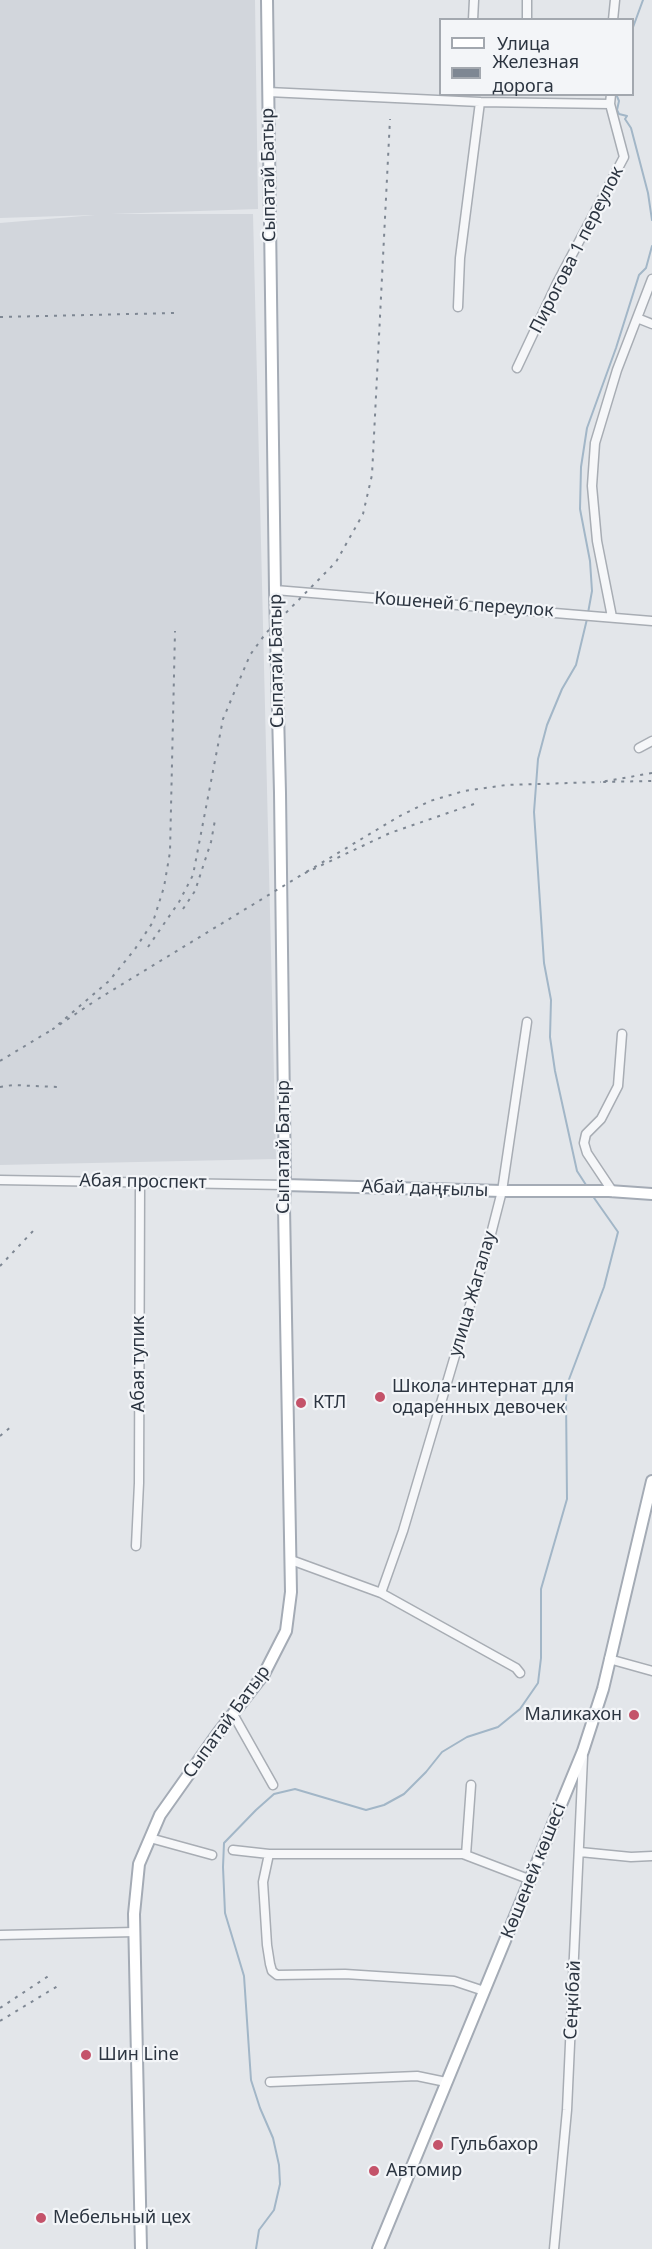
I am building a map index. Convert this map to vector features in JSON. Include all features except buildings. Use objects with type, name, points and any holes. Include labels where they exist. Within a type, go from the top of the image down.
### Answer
[{"type":"main road","name":"Сыпатай Батыр","points":[[141,2249],[134,1914],[139,1864],[160,1815],[264,1674],[286,1631],[291,1592],[267,0]]},
{"type":"main road","name":"Абай даңғылы","points":[[285,1185],[611,1192]]},
{"type":"main road","points":[[611,1192],[652,1194]]},
{"type":"main road","name":"Көшеней көшесі","points":[[378,2249],[583,1751],[603,1689],[652,1482]]},
{"type":"street","points":[[473,18],[474,0]]},
{"type":"street","points":[[527,0],[527,18]]},
{"type":"street","points":[[613,18],[615,0]]},
{"type":"street","points":[[268,92],[610,104]]},
{"type":"street","name":"Пирогова 1 переулок","points":[[517,368],[557,283],[624,157],[610,104],[611,96]]},
{"type":"street","points":[[458,307],[474,99]]},
{"type":"street","points":[[612,618],[597,541],[592,486],[595,443],[617,370],[652,279]]},
{"type":"street","points":[[637,318],[652,324]]},
{"type":"street","name":"Кошеней 6 переулок","points":[[275,590],[652,621]]},
{"type":"street","points":[[639,748],[652,741]]},
{"type":"street","name":"улица Жагалау","points":[[381,1593],[403,1531],[502,1191],[527,1022]]},
{"type":"street","points":[[611,1192],[587,1153],[584,1143],[586,1134],[601,1119],[618,1086],[622,1034]]},
{"type":"street","name":"Абая проспект","points":[[0,1180],[285,1185]]},
{"type":"street","name":"Абая тупик","points":[[136,1546],[139,1471],[140,1182]]},
{"type":"street","points":[[291,1560],[381,1593],[516,1668],[519,1673]]},
{"type":"street","points":[[609,1659],[652,1671]]},
{"type":"street","points":[[233,1714],[273,1785]]},
{"type":"street","name":"Сеңкібай","points":[[554,2249],[567,2110],[583,1751]]},
{"type":"street","points":[[466,1855],[471,1785]]},
{"type":"street","points":[[150,1838],[212,1855]]},
{"type":"street","points":[[233,1850],[269,1854],[466,1855],[531,1880]]},
{"type":"street","points":[[580,1852],[631,1857],[652,1856]]},
{"type":"street","points":[[269,1854],[263,1882],[267,1945],[272,1971],[277,1975],[345,1974],[454,1981],[484,1991]]},
{"type":"street","points":[[0,1935],[135,1932]]},
{"type":"street","points":[[270,2082],[417,2076],[446,2082]]},
{"type":"shaded area","points":[[0,0],[255,0],[258,209],[111,214],[253,214],[276,1159],[0,1165],[0,223],[95,215],[0,218]]},
{"type":"waterway","points":[[634,25],[643,0]]},
{"type":"waterway","points":[[617,96],[619,101],[617,110],[619,114],[627,116],[625,119],[631,128],[648,193],[652,220]]},
{"type":"waterway","points":[[588,613],[592,591],[590,561],[580,509],[581,467],[587,428],[639,275],[646,268],[652,246]]},
{"type":"waterway","points":[[587,619],[576,665],[562,689],[547,725],[538,759],[534,812],[544,963],[551,1000],[550,1037],[555,1071],[577,1171],[588,1188]]},
{"type":"waterway","points":[[256,2249],[259,2230],[274,2210],[280,2184],[279,2165],[273,2138],[251,2080],[244,1976],[225,1913],[224,1843],[274,1794],[295,1789],[366,1810],[384,1805],[404,1794],[442,1752],[467,1737],[498,1727],[520,1709],[538,1683],[541,1658],[541,1589],[567,1499],[566,1398],[568,1382],[604,1287],[618,1232],[592,1195]]},
{"type":"railway","points":[[148,947],[179,902],[193,875],[223,719],[250,655],[266,633],[336,562],[363,514],[372,475],[390,119]]},
{"type":"railway","points":[[0,317],[175,313]]},
{"type":"railway","points":[[92,1003],[53,1029],[109,981],[135,949],[153,922],[164,887],[170,852],[175,631]]},
{"type":"railway","points":[[652,773],[601,782],[652,781]]},
{"type":"railway","points":[[474,804],[390,833],[303,874],[398,817],[430,801],[464,791],[506,785],[601,782]]},
{"type":"railway","points":[[183,909],[195,891],[211,842],[215,820]]},
{"type":"railway","points":[[98,999],[303,874]]},
{"type":"railway","points":[[0,1061],[53,1029]]},
{"type":"railway","points":[[0,1087],[13,1085],[57,1087]]},
{"type":"railway","points":[[0,1266],[34,1230]]},
{"type":"railway","points":[[0,1436],[12,1426]]},
{"type":"railway","points":[[0,2008],[50,1975]]},
{"type":"railway","points":[[0,2021],[61,1984]]},
{"type":"place","name":"Школа-интернат для одаренных девочек","points":[[380,1397]]},
{"type":"place","name":"КТЛ","points":[[301,1403]]},
{"type":"place","name":"Маликахон","points":[[634,1715]]},
{"type":"place","name":"Шин Line","points":[[86,2055]]},
{"type":"place","name":"Гульбахор","points":[[438,2145]]},
{"type":"place","name":"Автомир","points":[[374,2171]]},
{"type":"place","name":"Мебельный цех","points":[[41,2218]]}]
